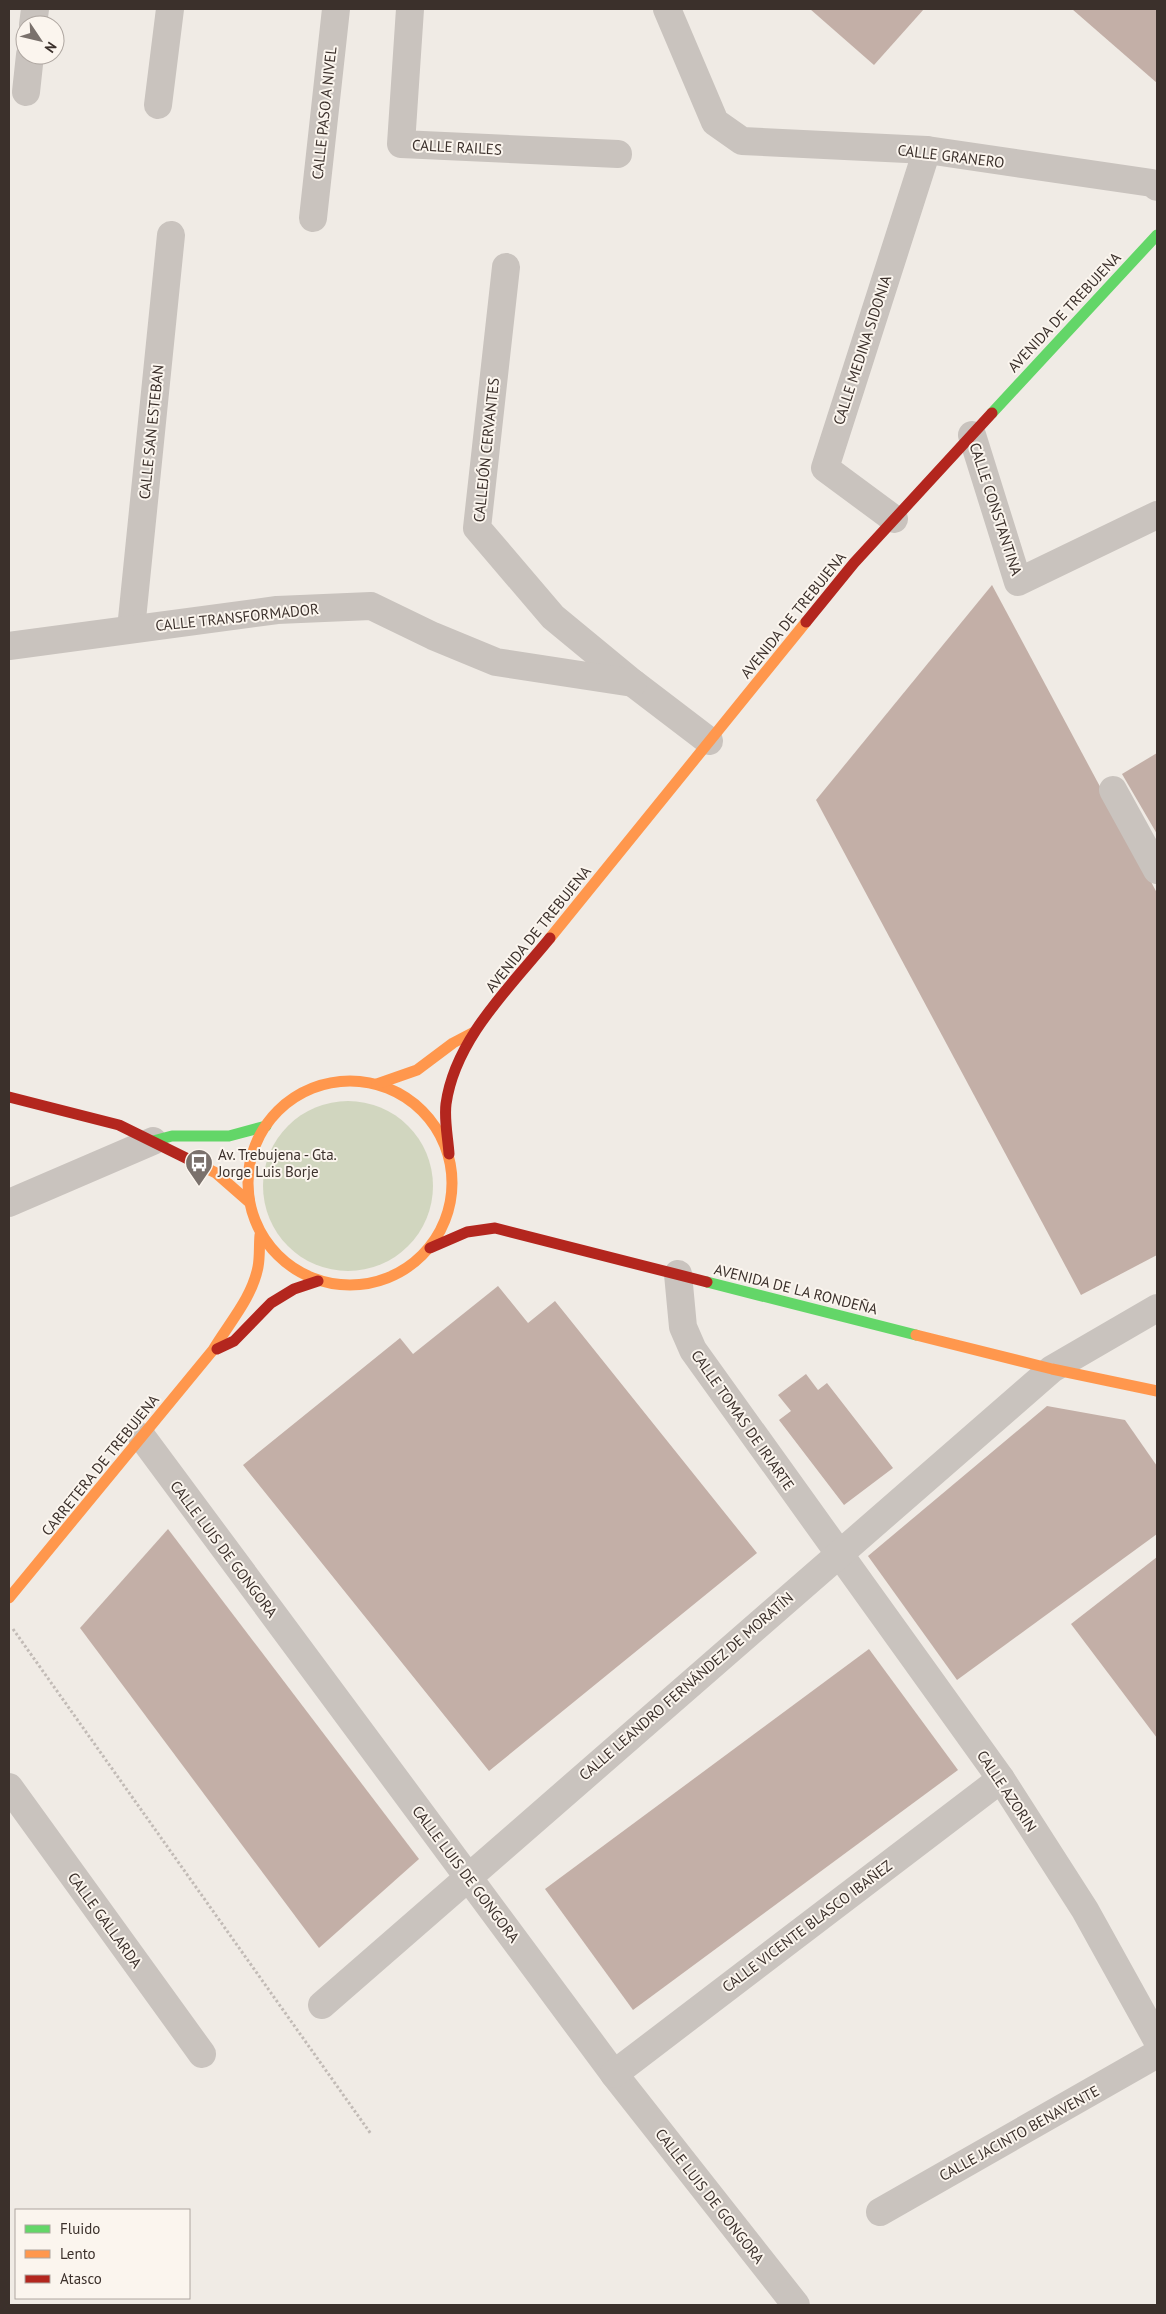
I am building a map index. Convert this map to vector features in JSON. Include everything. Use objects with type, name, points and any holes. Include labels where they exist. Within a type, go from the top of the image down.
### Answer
[{"type":"street","points":[[158,105],[170,9]]},
{"type":"street","name":"CALLE PASO A NIVEL","points":[[313,218],[336,9]]},
{"type":"street","name":"CALLE RAILES","points":[[410,9],[401,144],[618,154]]},
{"type":"street","name":"CALLE GRANERO","points":[[667,9],[715,122],[742,141],[927,150],[1152,183],[1157,187]]},
{"type":"street","points":[[26,92],[29,65]]},
{"type":"street","name":"CALLE MEDINA SIDONIA","points":[[894,519],[825,468],[927,150]]},
{"type":"street","name":"AVENIDA DE TREBUJENA","points":[[449,1154],[446,1106],[450,1082],[474,1032],[854,563],[1157,234]]},
{"type":"street","name":"CALLE SAN ESTEBAN","points":[[132,629],[171,235]]},
{"type":"street","name":"CALLEJÓN CERVANTES","points":[[506,267],[477,528],[553,617],[633,683],[709,741]]},
{"type":"street","name":"CALLE CONSTANTINA","points":[[972,435],[1018,582],[1157,515]]},
{"type":"street","name":"CALLE TRANSFORMADOR","points":[[9,646],[277,610],[371,606],[433,636],[496,662],[633,683]]},
{"type":"street","points":[[1113,790],[1157,870]]},
{"type":"street","name":"AVENIDA DE TREBUJENA","points":[[376,1084],[416,1070],[453,1043],[474,1032]]},
{"type":"street","points":[[355,1080],[376,1084],[385,1086],[412,1100],[435,1124],[449,1154],[453,1186],[446,1219],[430,1248],[407,1268],[379,1282],[348,1286],[318,1281],[295,1270],[276,1255],[260,1235],[248,1201],[248,1171],[256,1141],[273,1116],[296,1096],[324,1084],[355,1080]]},
{"type":"street","points":[[9,1097],[119,1125],[216,1173],[248,1201]]},
{"type":"street","points":[[9,1203],[153,1141],[172,1136],[230,1136],[266,1126]]},
{"type":"street","name":"AVENIDA DE LA RONDEÑA","points":[[430,1248],[466,1232],[495,1228],[1052,1369],[1157,1391]]},
{"type":"street","name":"CARRETERA DE TREBUJENA","points":[[9,1598],[213,1350],[228,1324],[246,1300],[258,1267],[260,1235]]},
{"type":"street","name":"CALLE TOMAS DE IRIARTE","points":[[678,1274],[683,1327],[693,1350],[838,1554]]},
{"type":"street","name":"CARRETERA DE TREBUJENA","points":[[213,1350],[234,1340],[245,1332],[272,1303],[294,1288],[318,1281]]},
{"type":"street","name":"CALLE LEANDRO FERNÁNDEZ DE MORATÍN","points":[[322,2004],[1052,1369],[1157,1308]]},
{"type":"street","name":"CALLE LUIS DE GONGORA","points":[[142,1437],[614,2074],[796,2305]]},
{"type":"street","name":"CALLE AZORIN","points":[[838,1554],[1001,1779],[1084,1910],[1157,2040]]},
{"type":"street","name":"CALLE VICENTE BLASCO IBAÑEZ","points":[[614,2074],[1001,1779]]},
{"type":"street","name":"CALLE GALLARDA","points":[[9,1787],[202,2054]]},
{"type":"street","name":"CALLE JACINTO BENAVENTE","points":[[880,2212],[1157,2054]]},
{"type":"path","points":[[9,1623],[371,2134]]},
{"type":"green space","points":[[356,1101],[381,1107],[402,1120],[414,1132],[430,1161],[433,1186],[432,1203],[427,1219],[414,1240],[402,1252],[373,1268],[340,1271],[315,1265],[294,1252],[282,1240],[266,1211],[263,1178],[269,1153],[282,1132],[294,1120],[323,1104]]},
{"type":"building","points":[[810,9],[924,9],[874,65]]},
{"type":"building","points":[[1072,9],[1157,9],[1157,83]]},
{"type":"building","points":[[992,585],[1157,893],[1157,1255],[1081,1295],[816,800]]},
{"type":"building","points":[[1157,753],[1157,834],[1122,774]]},
{"type":"building","points":[[498,1286],[528,1323],[555,1301],[757,1553],[489,1771],[243,1465],[400,1338],[413,1354]]},
{"type":"building","points":[[806,1374],[818,1390],[827,1383],[893,1468],[844,1505],[779,1420],[791,1411],[778,1395]]},
{"type":"building","points":[[1047,1406],[1125,1420],[1157,1466],[1157,1534],[957,1680],[868,1556]]},
{"type":"building","points":[[168,1529],[419,1859],[319,1948],[80,1628]]},
{"type":"building","points":[[1157,1557],[1157,1738],[1071,1624]]},
{"type":"building","points":[[869,1649],[958,1770],[633,2010],[545,1889]]},
{"type":"traffic: fast","points":[[992,413],[1157,235]]},
{"type":"traffic: fast","points":[[153,1141],[172,1136],[229,1136],[266,1126]]},
{"type":"traffic: fast","points":[[707,1282],[916,1335]]},
{"type":"traffic: slow","points":[[550,938],[806,622]]},
{"type":"traffic: slow","points":[[377,1084],[417,1070],[453,1043],[474,1032]]},
{"type":"traffic: slow","points":[[340,1081],[360,1081],[389,1088],[415,1104],[429,1118],[445,1144],[452,1173],[452,1183],[452,1193],[445,1222],[429,1248],[415,1262],[389,1278],[380,1281],[360,1285],[340,1285],[311,1278],[285,1262],[271,1248],[255,1222],[252,1213],[248,1193],[248,1173],[255,1144],[271,1118],[285,1104],[311,1088],[320,1085],[340,1081]]},
{"type":"traffic: slow","points":[[194,1162],[216,1173],[248,1201]]},
{"type":"traffic: slow","points":[[9,1598],[213,1350],[251,1289],[258,1267],[260,1235]]},
{"type":"traffic: slow","points":[[916,1335],[1052,1369],[1157,1391]]},
{"type":"traffic: jam","points":[[806,622],[854,563],[992,413]]},
{"type":"traffic: jam","points":[[449,1154],[446,1104],[451,1080],[460,1058],[486,1015],[550,938]]},
{"type":"traffic: jam","points":[[9,1097],[119,1125],[194,1162]]},
{"type":"traffic: jam","points":[[430,1248],[467,1232],[495,1228],[707,1282]]},
{"type":"traffic: jam","points":[[217,1349],[234,1341],[271,1303],[294,1289],[318,1281]]},
{"type":"place","name":"Av. Trebujena - Gta. Jorge Luis Borje","points":[[199,1187]]}]
